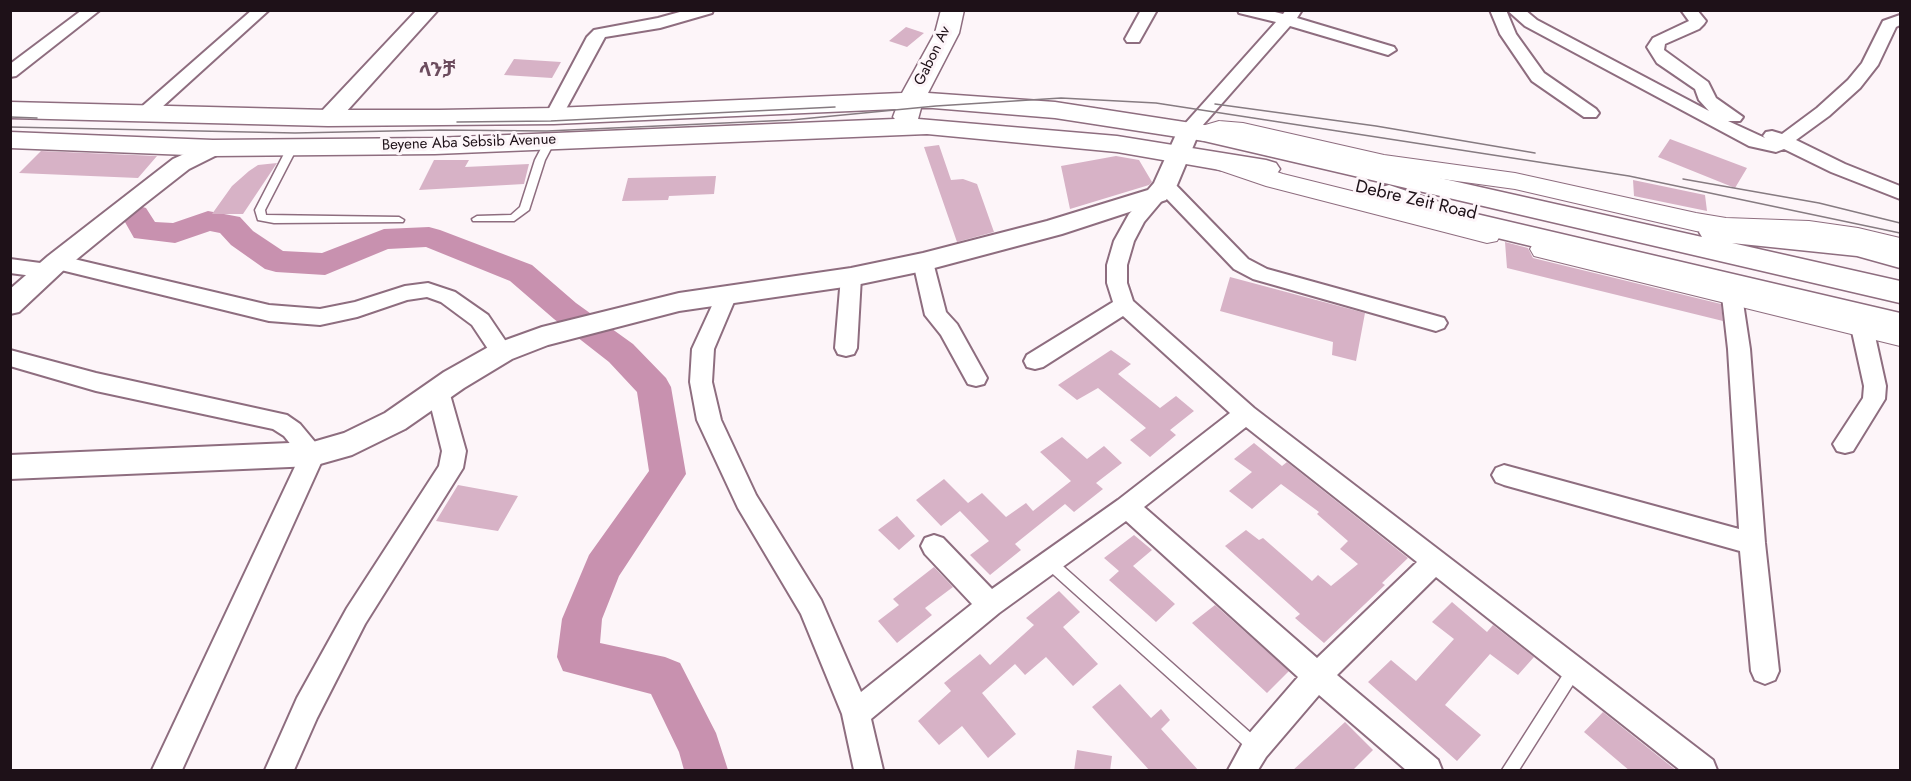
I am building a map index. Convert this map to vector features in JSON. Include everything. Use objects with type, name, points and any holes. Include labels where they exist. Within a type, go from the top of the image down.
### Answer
[{"type":"main road","name":"Gabon Av","points":[[922,100],[954,10]]},
{"type":"main road","name":"Gabon Av","points":[[922,100],[970,10]]},
{"type":"main road","name":"Beyene Aba Sebsib Avenue","points":[[10,110],[328,118],[552,127],[814,116],[922,100],[1055,110],[1191,139]]},
{"type":"main road","points":[[915,126],[922,100]]},
{"type":"main road","name":"Beyene Aba Sebsib Avenue","points":[[814,116],[915,126]]},
{"type":"main road","name":"Debre Zeit Road","points":[[915,126],[1060,136],[1191,139],[1213,159],[1396,187],[1900,309]]},
{"type":"main road","name":"Beyene Aba Sebsib Avenue","points":[[10,140],[213,148],[435,146],[552,127]]},
{"type":"main road","points":[[1191,139],[1219,129],[1243,130],[1384,163],[1515,181],[1696,222],[1726,227],[1809,230],[1858,237],[1900,247]]},
{"type":"main road","points":[[1191,139],[1396,187],[1900,292]]},
{"type":"main road","points":[[1213,159],[1275,180],[1732,296],[1900,335]]},
{"type":"main road","points":[[1396,187],[1429,178],[1485,186],[1694,229],[1736,236],[1857,246],[1900,258]]},
{"type":"main road","points":[[1396,187],[1478,224],[1900,324]]},
{"type":"street","points":[[10,72],[93,10]]},
{"type":"street","points":[[145,113],[262,10]]},
{"type":"street","points":[[328,118],[428,10]]},
{"type":"street","points":[[552,127],[595,37],[600,33],[660,23],[706,10]]},
{"type":"street","points":[[1133,39],[1149,10]]},
{"type":"street","points":[[1245,10],[1291,15],[1388,50]]},
{"type":"street","points":[[1498,10],[1508,34],[1538,77],[1590,113]]},
{"type":"street","points":[[1514,10],[1531,23],[1755,142],[1776,146],[1823,112],[1854,84],[1870,65],[1889,24],[1900,20]]},
{"type":"street","points":[[1688,10],[1698,21],[1693,26],[1659,41],[1655,47],[1656,51],[1663,59],[1701,86],[1708,100],[1716,108],[1838,168],[1900,193]]},
{"type":"street","points":[[1291,15],[1191,139],[1161,190],[1136,219],[1124,241],[1117,265],[1117,283],[1124,305],[1246,414],[1703,771]]},
{"type":"street","points":[[134,199],[158,173],[174,146]]},
{"type":"street","points":[[10,305],[134,199],[181,164],[213,148]]},
{"type":"street","points":[[10,467],[313,454],[352,443],[395,421],[438,391],[502,352],[542,337],[679,302],[726,297],[851,277],[923,262],[1053,228],[1161,190]]},
{"type":"street","points":[[1161,190],[1241,264],[1260,274],[1436,323]]},
{"type":"street","points":[[923,262],[936,315],[949,330],[976,378]]},
{"type":"street","points":[[10,266],[53,267],[269,313],[320,317],[357,309],[405,293],[428,290],[448,297],[480,320],[502,352]]},
{"type":"street","points":[[846,348],[851,277]]},
{"type":"street","points":[[1732,296],[1739,349],[1752,543],[1765,671]]},
{"type":"street","points":[[726,297],[703,349],[701,382],[709,420],[747,501],[812,608],[856,714],[868,771]]},
{"type":"street","points":[[1035,361],[1124,305]]},
{"type":"street","points":[[1845,444],[1874,399],[1875,386],[1862,327]]},
{"type":"street","points":[[10,358],[96,382],[279,420],[292,430],[313,454]]},
{"type":"street","points":[[279,771],[307,708],[356,616],[451,468],[454,451],[438,391]]},
{"type":"street","points":[[856,714],[990,605],[1127,507],[1246,414]]},
{"type":"street","points":[[167,771],[313,454]]},
{"type":"street","points":[[1504,475],[1752,543]]},
{"type":"street","points":[[1127,507],[1428,771]]},
{"type":"street","points":[[934,546],[990,605]]},
{"type":"street","points":[[1249,759],[1317,676],[1434,562]]},
{"type":"lane","points":[[477,219],[514,218],[525,208],[552,127]]},
{"type":"lane","points":[[292,148],[260,210],[262,218],[274,220],[399,220]]},
{"type":"lane","points":[[1050,563],[1249,759]]},
{"type":"lane","points":[[1510,771],[1574,670]]},
{"type":"building","points":[[906,27],[924,33],[907,47],[889,41]]},
{"type":"building","points":[[514,59],[561,62],[552,78],[504,75]]},
{"type":"building","points":[[1670,139],[1747,168],[1735,188],[1658,157]]},
{"type":"building","points":[[939,145],[951,180],[963,179],[977,184],[994,232],[957,242],[924,147]]},
{"type":"building","points":[[41,151],[157,156],[138,178],[19,173]]},
{"type":"building","points":[[1116,156],[1139,160],[1152,182],[1149,185],[1070,209],[1061,166]]},
{"type":"building","points":[[434,160],[469,160],[465,167],[529,164],[524,184],[419,190]]},
{"type":"building","points":[[277,163],[243,214],[212,214],[232,186],[249,171],[258,165]]},
{"type":"building","points":[[716,176],[714,194],[669,196],[668,200],[622,201],[628,178]]},
{"type":"building","points":[[1633,180],[1705,195],[1707,211],[1634,196]]},
{"type":"building","points":[[1505,242],[1528,248],[1533,258],[1721,304],[1723,321],[1507,268]]},
{"type":"building","points":[[1230,277],[1365,313],[1356,361],[1332,355],[1333,342],[1220,311]]},
{"type":"building","points":[[1111,350],[1131,364],[1118,374],[1160,408],[1176,396],[1194,411],[1170,430],[1176,435],[1150,457],[1130,440],[1146,428],[1098,388],[1077,400],[1058,385]]},
{"type":"building","points":[[1062,437],[1087,459],[1104,446],[1122,463],[1096,483],[1103,489],[1074,512],[1065,504],[1015,544],[1021,550],[990,575],[970,555],[989,541],[960,511],[941,526],[916,500],[944,479],[968,503],[982,493],[1006,517],[1026,503],[1033,511],[1071,481],[1040,452]]},
{"type":"building","points":[[1254,443],[1282,466],[1287,462],[1408,558],[1382,583],[1385,585],[1324,643],[1295,618],[1300,614],[1225,546],[1246,530],[1259,540],[1263,538],[1312,581],[1318,575],[1331,586],[1358,564],[1340,549],[1348,541],[1317,514],[1319,512],[1281,484],[1252,509],[1229,491],[1252,472],[1234,459]]},
{"type":"building","points":[[458,485],[518,496],[498,531],[436,521]]},
{"type":"building","points":[[897,516],[915,536],[899,550],[878,530]]},
{"type":"building","points":[[1134,535],[1152,550],[1133,566],[1175,604],[1156,622],[1109,580],[1119,571],[1104,558]]},
{"type":"building","points":[[934,567],[953,587],[925,608],[932,615],[897,643],[878,621],[899,605],[893,599]]},
{"type":"building","points":[[1059,591],[1080,612],[1063,627],[1098,664],[1073,686],[1046,657],[1025,675],[1015,664],[982,693],[1016,734],[988,758],[962,726],[939,745],[918,721],[951,691],[944,683],[980,654],[990,665],[1034,625],[1026,618]]},
{"type":"building","points":[[1452,602],[1487,632],[1493,625],[1534,657],[1518,675],[1490,654],[1445,705],[1481,735],[1457,761],[1368,682],[1391,660],[1416,681],[1454,639],[1432,622]]},
{"type":"building","points":[[1215,605],[1289,671],[1267,693],[1192,623]]},
{"type":"building","points":[[1120,684],[1151,718],[1161,709],[1170,720],[1161,729],[1199,771],[1150,771],[1092,707]]},
{"type":"building","points":[[1603,712],[1677,771],[1630,771],[1584,732]]},
{"type":"building","points":[[1345,722],[1373,750],[1352,771],[1292,771]]},
{"type":"building","points":[[1077,750],[1112,756],[1110,771],[1074,771]]},
{"type":"waterway","points":[[136,215],[145,231],[175,233],[208,221],[229,224],[242,238],[276,261],[325,264],[384,239],[429,237],[521,273],[565,311],[621,353],[654,387],[668,474],[603,567],[582,619],[578,657],[665,677],[700,748],[706,770]]},
{"type":"tram line","points":[[10,127],[295,133],[440,130],[547,131],[791,120],[936,106],[1061,98],[1156,103],[1629,176],[1900,233]]},
{"type":"tram line","points":[[1215,104],[1376,126],[1535,153]]},
{"type":"tram line","points":[[457,122],[551,121],[835,107]]},
{"type":"tram line","points":[[10,117],[37,118]]},
{"type":"tram line","points":[[1683,179],[1819,203],[1900,223]]},
{"type":"district","name":"ላንቻ","points":[[437,71]]}]
